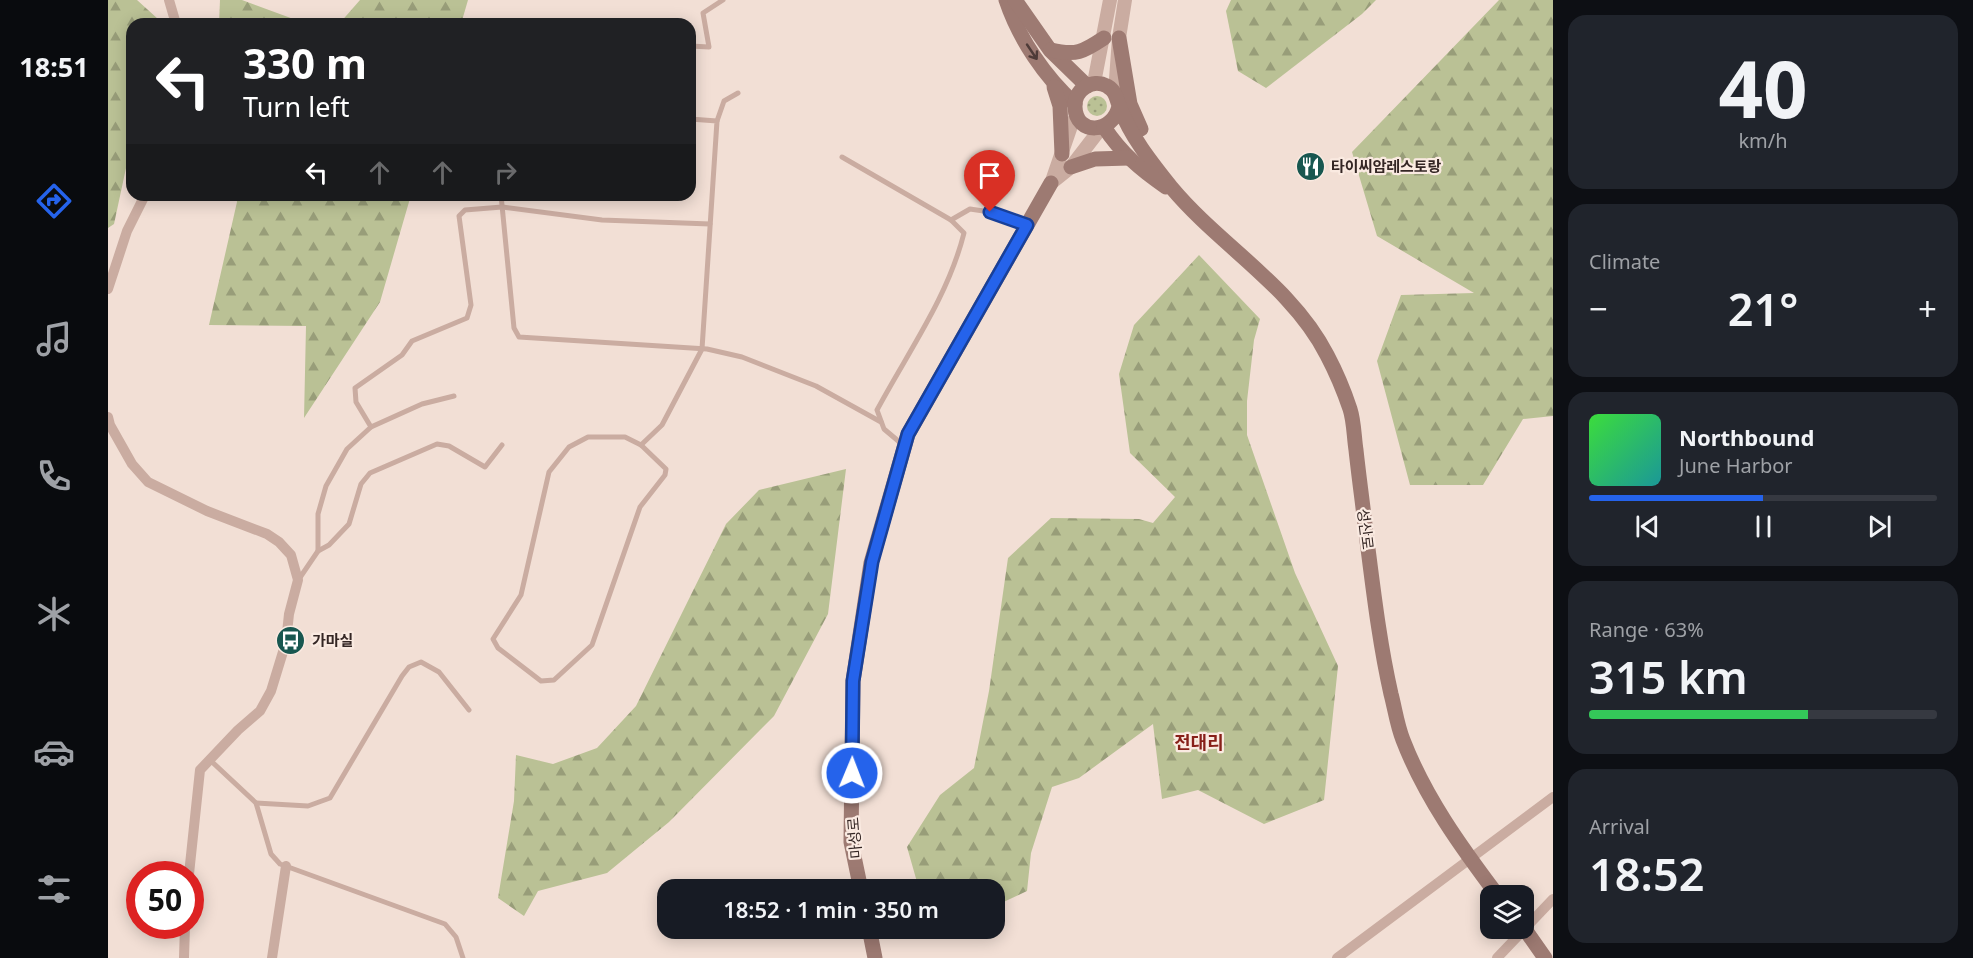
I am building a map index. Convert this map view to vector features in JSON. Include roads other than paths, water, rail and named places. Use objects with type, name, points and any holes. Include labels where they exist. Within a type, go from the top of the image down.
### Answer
[{"type":"main road","points":[[1006,0],[1020,34],[1052,81],[1087,126],[1103,127],[1112,122],[1117,115],[1117,100]]},
{"type":"main road","points":[[1015,0],[1050,50],[1090,85]]},
{"type":"main road","points":[[1050,50],[1068,54],[1078,53],[1112,38],[1130,104],[1159,171]]},
{"type":"main road","points":[[1052,81],[1060,106],[1062,154]]},
{"type":"main road","points":[[1076,110],[1081,90],[1090,85],[1102,84],[1117,100],[1136,140],[1179,195]]},
{"type":"main road","points":[[1103,127],[1116,146],[1143,172],[1179,195]]},
{"type":"main road","points":[[1071,167],[1095,159],[1129,158]]},
{"type":"main road","name":"마성로","points":[[859,879],[851,842],[853,681],[872,562],[904,446],[908,434],[1051,183]]},
{"type":"main road","name":"성산로","points":[[1179,195],[1236,252],[1291,302],[1327,354],[1350,410],[1382,652],[1401,737],[1424,789],[1490,885]]},
{"type":"main road","points":[[871,939],[875,958]]},
{"type":"main road","points":[[1532,939],[1546,958]]},
{"type":"street","points":[[169,0],[174,18]]},
{"type":"street","points":[[1110,0],[1117,100]]},
{"type":"street","points":[[1090,85],[1112,38],[1125,0]]},
{"type":"street","points":[[1051,183],[1076,110]]},
{"type":"street","points":[[1051,183],[1071,167],[1103,127]]},
{"type":"street","points":[[108,289],[128,231],[142,201]]},
{"type":"street","points":[[108,417],[110,425],[132,464],[148,482],[207,511],[267,534],[279,542],[291,555],[298,580],[289,614],[286,642],[271,691],[260,711],[238,730],[200,770],[190,861]]},
{"type":"street","points":[[1339,957],[1553,797]]},
{"type":"street","points":[[272,958],[286,866]]},
{"type":"street","points":[[1534,918],[1553,899]]},
{"type":"street","points":[[184,958],[185,939]]},
{"type":"street","points":[[1497,958],[1514,939]]},
{"type":"street","points":[[1546,958],[1553,950]]},
{"type":"lane","points":[[696,46],[710,47],[703,13],[723,0]]},
{"type":"lane","points":[[641,445],[662,425],[702,349],[717,122],[724,101],[738,93]]},
{"type":"lane","points":[[696,120],[717,122]]},
{"type":"lane","points":[[842,157],[951,220],[964,233],[960,250],[944,290],[877,410],[884,429],[904,446]]},
{"type":"lane","points":[[502,201],[514,328],[519,337],[702,349],[742,357],[816,386],[881,422]]},
{"type":"lane","points":[[371,427],[356,402],[355,388],[402,355],[412,341],[467,318],[471,305],[459,216],[465,210],[502,207],[602,220],[710,224]]},
{"type":"lane","points":[[951,220],[970,209],[990,212],[1027,225]]},
{"type":"lane","points":[[318,551],[318,514],[326,486],[346,449],[371,427],[422,405],[454,396]]},
{"type":"lane","points":[[588,437],[625,437],[641,445],[666,469],[665,475],[640,507],[592,645],[554,680],[541,681],[498,648],[493,639],[521,595],[549,472],[569,447],[588,437]]},
{"type":"lane","points":[[298,580],[318,551],[329,545],[349,524],[361,484],[369,473],[437,444],[449,446],[485,467],[502,445]]},
{"type":"lane","points":[[256,803],[308,806],[330,798],[402,676],[410,667],[421,662],[439,672],[469,710]]},
{"type":"lane","points":[[210,760],[256,803],[271,854],[280,864],[445,924],[456,937],[463,958]]},
{"type":"place","name":"타이씨암레스토랑","points":[[1310,166]]},
{"type":"place","name":"가마실","points":[[291,640]]},
{"type":"district","name":"전대리","points":[[1199,742]]}]
